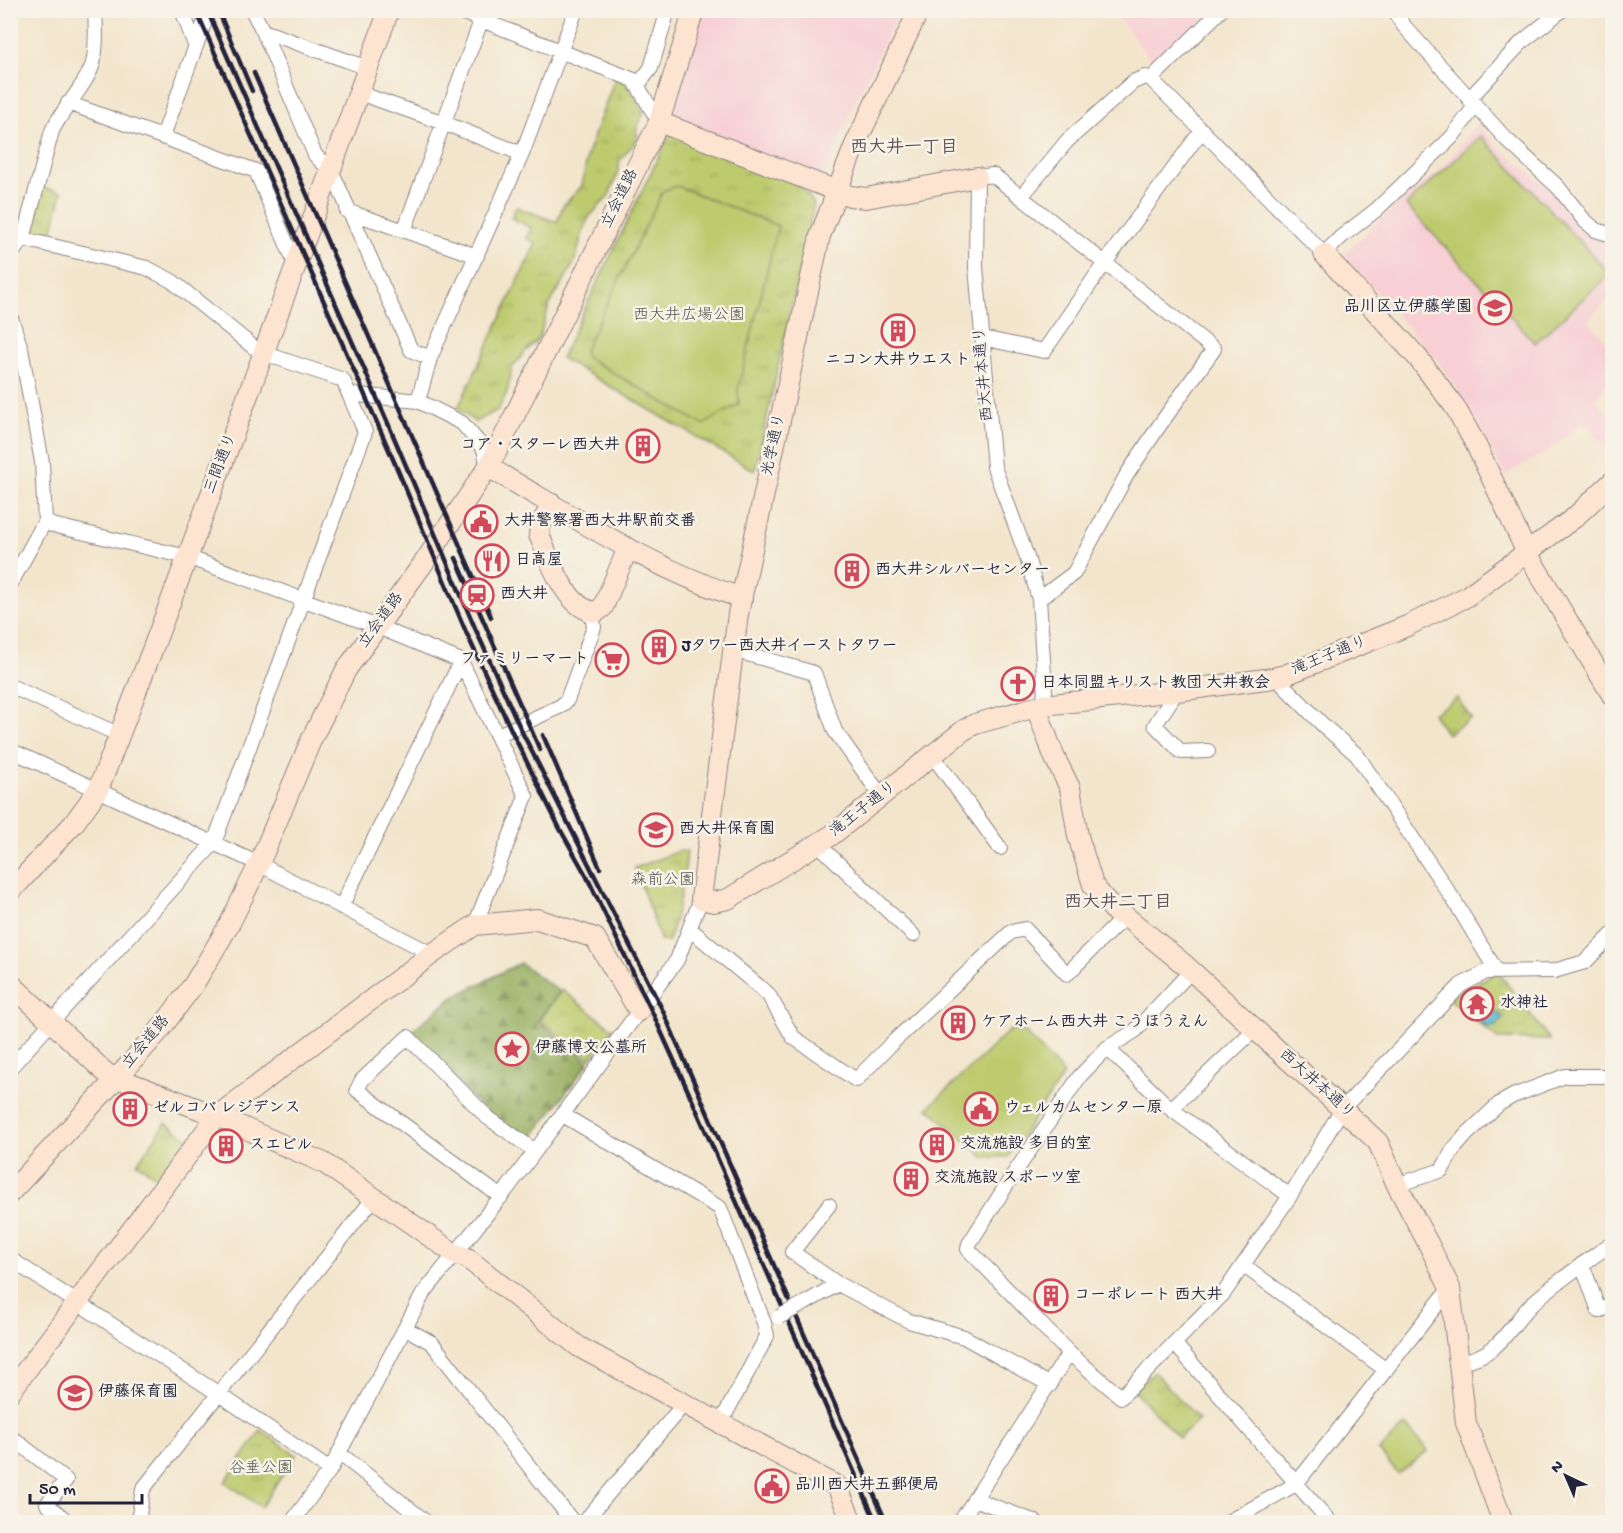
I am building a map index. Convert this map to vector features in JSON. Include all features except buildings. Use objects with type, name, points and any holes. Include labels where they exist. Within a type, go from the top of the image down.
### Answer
[{"type":"street","points":[[10,255],[52,131],[94,62],[95,10]]},
{"type":"street","points":[[182,10],[195,45]]},
{"type":"street","points":[[163,136],[209,10]]},
{"type":"street","points":[[252,10],[315,155],[332,172],[347,211],[411,350],[430,358]]},
{"type":"street","name":"三間通り","points":[[10,892],[74,823],[98,790],[332,172],[389,10]]},
{"type":"street","points":[[456,10],[483,15],[634,80],[659,122],[850,196],[866,198],[993,175],[1214,350],[1126,476],[1074,573],[1039,599]]},
{"type":"street","points":[[418,401],[430,358],[522,153],[576,10]]},
{"type":"street","points":[[637,86],[651,68],[668,10]]},
{"type":"street","name":"立会道路","points":[[10,1193],[159,1031],[194,984],[229,925],[259,864],[312,738],[346,670],[462,505],[476,491],[476,485],[488,467],[659,122],[694,10]]},
{"type":"street","name":"光学通り","points":[[700,899],[742,598],[820,236],[854,147],[919,10]]},
{"type":"street","points":[[1151,79],[1221,10]]},
{"type":"street","points":[[1394,10],[1404,26],[1472,102],[1506,139],[1558,187],[1590,226],[1612,235]]},
{"type":"street","points":[[1324,254],[1341,237],[1376,210],[1452,137],[1472,102],[1522,42],[1562,10]]},
{"type":"street","points":[[404,231],[483,15]]},
{"type":"street","points":[[262,31],[368,68]]},
{"type":"street","points":[[1021,197],[1067,141],[1133,82],[1145,77],[1151,79],[1324,254],[1418,358],[1455,407],[1476,445],[1527,553],[1612,695]]},
{"type":"street","points":[[359,93],[522,153]]},
{"type":"street","points":[[68,103],[256,171],[296,266]]},
{"type":"street","points":[[982,338],[1044,351],[1202,130]]},
{"type":"street","name":"西大井本通り","points":[[977,177],[976,267],[994,467],[1028,557],[1039,599],[1045,690],[1039,706],[1054,756],[1070,788],[1078,836],[1093,885],[1116,913],[1125,916],[1191,970],[1378,1142],[1397,1185],[1430,1245],[1450,1288],[1466,1423],[1503,1522]]},
{"type":"street","points":[[347,211],[477,256]]},
{"type":"street","points":[[10,1068],[214,843],[365,432],[344,380],[263,353],[172,281],[147,268],[17,236]]},
{"type":"street","points":[[10,315],[21,349],[40,455],[45,521],[10,585]]},
{"type":"street","points":[[349,394],[418,401],[462,423],[484,449],[488,467],[628,548],[690,578],[742,598]]},
{"type":"street","name":"滝王子通り","points":[[700,899],[714,902],[728,899],[818,844],[882,797],[969,726],[1039,706],[1177,691],[1280,676],[1423,619],[1473,593],[1584,510],[1612,482]]},
{"type":"street","points":[[498,735],[561,706],[567,700],[594,627],[593,620],[586,610],[563,587],[539,535],[540,526],[552,504]]},
{"type":"street","points":[[45,521],[52,525],[188,557],[378,627],[461,661],[526,796],[475,925]]},
{"type":"street","points":[[586,610],[596,612],[603,607],[628,548]]},
{"type":"street","points":[[733,650],[814,673],[835,731],[882,797]]},
{"type":"street","points":[[341,907],[461,661]]},
{"type":"street","points":[[1280,676],[1284,686],[1357,755],[1455,902],[1497,972]]},
{"type":"street","points":[[10,686],[120,735]]},
{"type":"street","points":[[1177,691],[1155,725],[1181,752],[1208,751]]},
{"type":"street","points":[[10,750],[259,864],[432,954]]},
{"type":"street","points":[[933,756],[1000,849]]},
{"type":"street","points":[[818,844],[913,935]]},
{"type":"street","points":[[292,1522],[330,1470],[423,1294],[501,1197],[677,960],[700,899]]},
{"type":"street","points":[[690,929],[768,994],[794,1037],[856,1080],[890,1045],[1011,932],[1025,929],[1067,974],[1125,916]]},
{"type":"street","points":[[10,1392],[217,1116],[432,954],[475,925],[537,919],[595,938],[639,1011]]},
{"type":"street","points":[[1191,970],[1135,1031],[1107,1048],[1074,1085],[1013,1175],[968,1249],[1069,1353],[1121,1397],[1224,1293],[1290,1196],[1342,1109],[1461,985],[1486,972],[1554,972],[1585,962],[1612,935]]},
{"type":"street","points":[[10,983],[107,1074],[217,1116],[324,1163],[455,1254],[467,1258],[579,1347],[837,1486],[853,1522]]},
{"type":"street","points":[[1171,1110],[1255,1029]]},
{"type":"street","points":[[501,1197],[357,1090],[362,1080],[408,1037],[487,1117],[535,1151]]},
{"type":"street","points":[[1107,1048],[1171,1110],[1290,1196]]},
{"type":"street","points":[[1397,1185],[1442,1170],[1453,1150],[1467,1134],[1499,1104],[1513,1096],[1565,1076],[1612,1076]]},
{"type":"street","points":[[563,1115],[720,1208],[771,1320],[767,1336],[720,1424]]},
{"type":"street","points":[[138,1522],[143,1489],[374,1198]]},
{"type":"street","points":[[829,1205],[792,1252],[838,1284],[909,1321],[964,1337],[1050,1385]]},
{"type":"street","points":[[1460,1362],[1483,1355],[1506,1338],[1532,1304],[1612,1243]]},
{"type":"street","points":[[10,1259],[219,1394],[330,1470]]},
{"type":"street","points":[[1582,1264],[1599,1311],[1612,1305]]},
{"type":"street","points":[[1242,1265],[1386,1370]]},
{"type":"street","points":[[771,1320],[838,1284]]},
{"type":"street","points":[[1228,1522],[1296,1484],[1450,1288]]},
{"type":"street","points":[[405,1328],[432,1343],[573,1522]]},
{"type":"street","points":[[1174,1343],[1330,1522]]},
{"type":"street","points":[[960,1522],[1069,1353]]},
{"type":"street","points":[[584,1522],[684,1404]]},
{"type":"street","points":[[10,1436],[66,1480],[47,1504],[68,1522]]},
{"type":"street","points":[[339,1453],[426,1522]]},
{"type":"street","points":[[974,1499],[1036,1522]]},
{"type":"shaded area","points":[[702,11],[900,11],[857,98],[824,174],[820,176],[669,116]]},
{"type":"shaded area","points":[[1113,11],[1211,11],[1154,63]]},
{"type":"shaded area","name":"品川区立伊藤学園","points":[[1476,125],[1553,192],[1580,230],[1604,242],[1612,243],[1612,296],[1587,320],[1612,349],[1612,381],[1595,397],[1612,418],[1612,456],[1585,422],[1539,457],[1505,475],[1473,414],[1439,362],[1343,255],[1402,200],[1437,173]]},
{"type":"green space","points":[[615,78],[625,82],[644,112],[636,131],[637,140],[620,160],[608,197],[589,217],[574,263],[549,306],[539,338],[512,368],[507,392],[498,410],[475,422],[458,408],[536,243],[526,238],[531,228],[511,218],[516,207],[557,222],[563,206],[582,186],[588,152]]},
{"type":"green space","name":"西大井広場公園","points":[[670,133],[802,186],[814,204],[755,471],[561,358]]},
{"type":"green space","points":[[1481,136],[1610,274],[1535,343],[1406,205]]},
{"type":"green space","points":[[677,186],[778,226],[738,389],[739,404],[703,425],[586,357],[584,351],[663,191]]},
{"type":"green space","points":[[41,187],[62,192],[51,237],[30,232]]},
{"type":"green space","points":[[1457,698],[1471,718],[1447,734],[1433,714]]},
{"type":"green space","name":"森前公園","points":[[679,851],[687,852],[680,897],[668,942],[661,941],[635,868]]},
{"type":"green space","points":[[520,963],[560,992],[537,1021],[589,1062],[529,1142],[479,1105],[410,1032],[452,998]]},
{"type":"green space","points":[[1498,972],[1550,1040],[1498,1039],[1448,998]]},
{"type":"green space","points":[[562,990],[613,1029],[590,1059],[539,1020]]},
{"type":"green space","points":[[1010,1030],[1024,1031],[1064,1074],[1008,1157],[984,1157],[928,1108]]},
{"type":"green space","points":[[166,1123],[190,1140],[161,1180],[137,1163]]},
{"type":"green space","points":[[1154,1372],[1199,1420],[1179,1438],[1134,1391]]},
{"type":"green space","points":[[1405,1425],[1428,1451],[1398,1474],[1379,1451]]},
{"type":"green space","name":"谷垂公園","points":[[261,1430],[296,1455],[261,1507],[225,1482]]},
{"type":"water","points":[[1492,1009],[1504,1018],[1496,1026],[1489,1028],[1477,1019],[1481,1010]]},
{"type":"railway","points":[[196,10],[396,466],[466,632],[513,734],[560,829],[587,877],[653,1014],[876,1522]]},
{"type":"railway","points":[[207,10],[475,628],[522,732],[663,1011],[886,1522]]},
{"type":"railway","points":[[218,10],[252,91]]},
{"type":"railway","points":[[254,73],[491,617]]},
{"type":"railway","points":[[456,558],[540,750]]},
{"type":"railway","points":[[543,735],[600,868]]},
{"type":"place","name":"品川区立伊藤学園","points":[[1495,308]]},
{"type":"place","name":"ニコン大井ウエスト","points":[[898,331]]},
{"type":"place","name":"コア・スターレ西大井","points":[[643,446]]},
{"type":"place","name":"大井警察署西大井駅前交番","points":[[481,522]]},
{"type":"place","name":"日高屋","points":[[492,561]]},
{"type":"place","name":"西大井シルバーセンター","points":[[852,571]]},
{"type":"place","name":"西大井","points":[[477,595]]},
{"type":"place","name":"Jタワー西大井イーストタワー","points":[[659,647]]},
{"type":"place","name":"ファミリーマート","points":[[612,660]]},
{"type":"place","name":"日本同盟キリスト教団 大井教会","points":[[1018,684]]},
{"type":"place","name":"西大井保育園","points":[[656,830]]},
{"type":"place","name":"水神社","points":[[1477,1004]]},
{"type":"place","name":"ケアホーム西大井 こうほうえん","points":[[958,1023]]},
{"type":"place","name":"伊藤博文公墓所","points":[[512,1049]]},
{"type":"place","name":"ゼルコバ レジデンス","points":[[130,1109]]},
{"type":"place","name":"ウェルカムセンター原","points":[[981,1109]]},
{"type":"place","name":"交流施設 多目的室","points":[[937,1145]]},
{"type":"place","name":"スエビル","points":[[226,1146]]},
{"type":"place","name":"交流施設 スポーツ室","points":[[911,1179]]},
{"type":"place","name":"コーポレート 西大井","points":[[1051,1296]]},
{"type":"place","name":"伊藤保育園","points":[[75,1393]]},
{"type":"place","name":"品川西大井五郵便局","points":[[772,1486]]},
{"type":"district","name":"西大井一丁目","points":[[904,148]]},
{"type":"district","name":"西大井二丁目","points":[[1118,903]]}]
